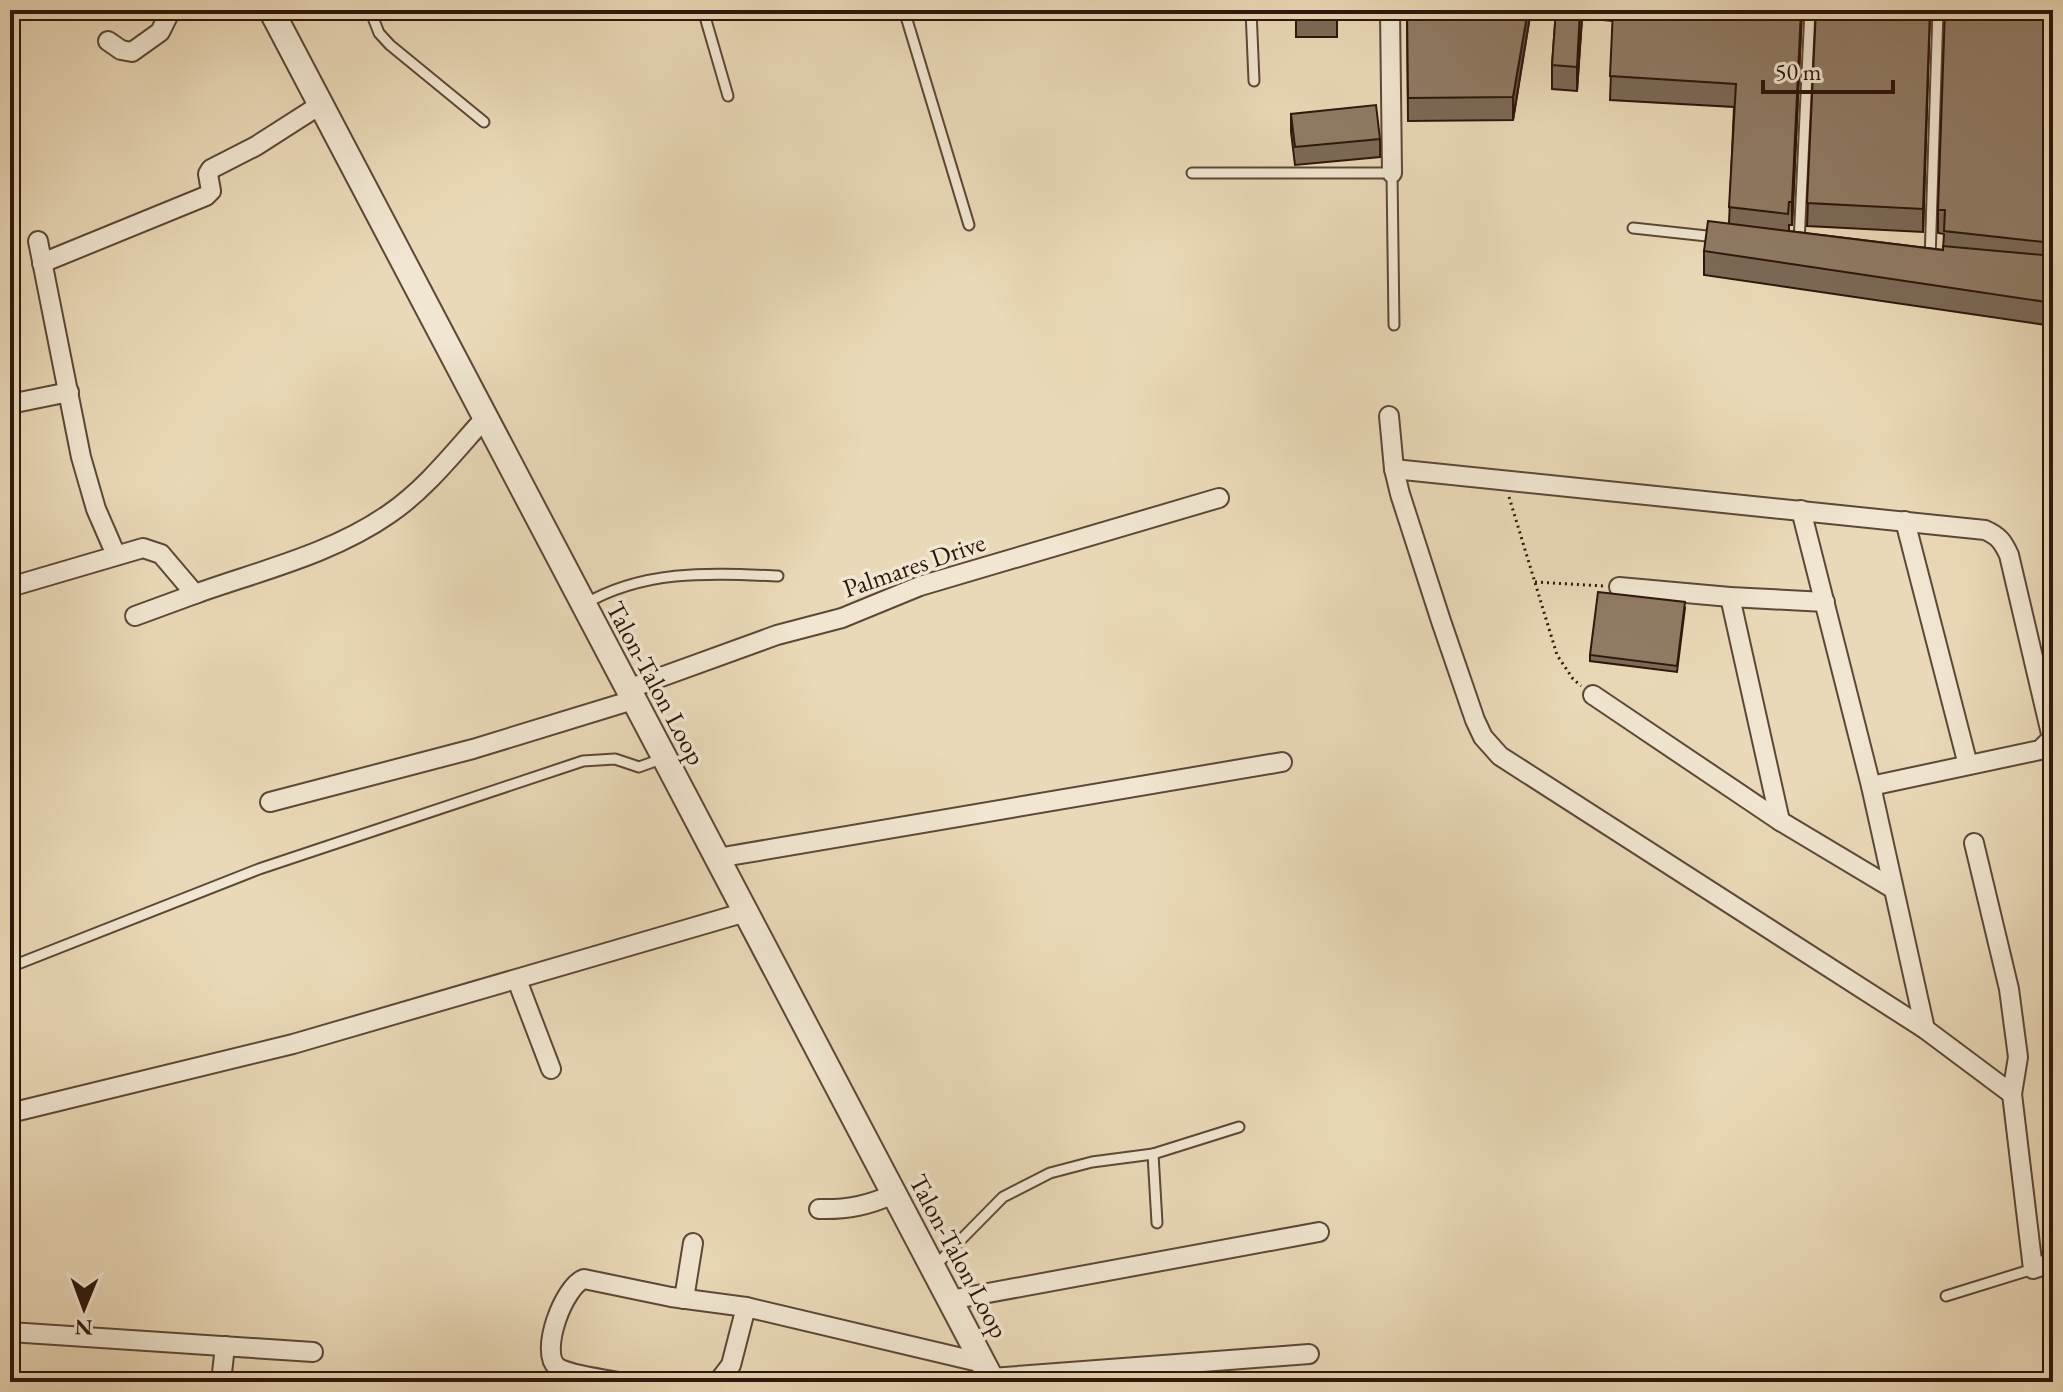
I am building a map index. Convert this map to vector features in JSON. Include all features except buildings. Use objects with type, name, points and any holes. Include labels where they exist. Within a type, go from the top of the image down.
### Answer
[{"type":"street","points":[[108,41],[121,50],[132,52],[160,32],[171,10]]},
{"type":"street","name":"Talon-Talon Loop","points":[[271,10],[989,1374]]},
{"type":"street","points":[[1390,10],[1392,173]]},
{"type":"street","points":[[42,263],[206,196],[211,191],[208,174],[211,169],[256,146],[320,105]]},
{"type":"street","points":[[38,241],[85,470],[96,509],[116,555]]},
{"type":"street","points":[[10,404],[69,392]]},
{"type":"street","points":[[1389,416],[1394,469],[1400,494],[1475,720],[1483,737],[1500,756],[1925,1029],[2012,1094]]},
{"type":"street","points":[[135,616],[354,536],[391,513],[419,488],[485,418]]},
{"type":"street","points":[[1394,469],[1985,530],[2003,542],[2009,555],[2052,738],[2040,750],[1871,786]]},
{"type":"street","name":"Palmares Drive","points":[[270,802],[473,749],[630,694],[777,635],[842,618],[920,586],[1219,498]]},
{"type":"street","points":[[1801,510],[1871,786],[1925,1029]]},
{"type":"street","points":[[1905,521],[1968,765]]},
{"type":"street","points":[[10,587],[143,548],[154,550],[169,561],[195,594]]},
{"type":"street","points":[[1619,587],[1825,602]]},
{"type":"street","points":[[1730,597],[1780,821]]},
{"type":"street","points":[[1593,695],[1780,821],[1892,888]]},
{"type":"street","points":[[717,858],[1282,762]]},
{"type":"street","points":[[1974,843],[2009,989],[2018,1057],[2012,1094],[2033,1269],[2053,1262]]},
{"type":"street","points":[[10,1113],[293,1044],[746,912]]},
{"type":"street","points":[[517,980],[551,1069]]},
{"type":"street","points":[[819,1209],[844,1210],[867,1206],[894,1194]]},
{"type":"street","points":[[950,1300],[1319,1232]]},
{"type":"street","points":[[684,1299],[693,1243]]},
{"type":"street","points":[[618,1382],[569,1371],[558,1367],[553,1360],[553,1334],[557,1318],[571,1287],[584,1279],[684,1299],[746,1307],[989,1374],[1309,1354]]},
{"type":"street","points":[[718,1382],[731,1365],[746,1307]]},
{"type":"street","points":[[10,1332],[313,1352]]},
{"type":"street","points":[[221,1382],[225,1346]]},
{"type":"lane","points":[[370,10],[379,33],[390,45],[484,122]]},
{"type":"lane","points":[[703,10],[728,96]]},
{"type":"lane","points":[[904,10],[969,225]]},
{"type":"lane","points":[[1251,10],[1254,81]]},
{"type":"lane","points":[[1799,247],[1810,10]]},
{"type":"lane","points":[[1930,260],[1938,10]]},
{"type":"lane","points":[[1192,173],[1392,173],[1394,325]]},
{"type":"lane","points":[[1633,228],[1724,238]]},
{"type":"lane","points":[[1784,245],[1813,248]]},
{"type":"lane","points":[[1915,259],[1945,262]]},
{"type":"lane","points":[[582,605],[613,589],[652,578],[720,572],[778,576]]},
{"type":"lane","points":[[10,967],[259,869],[583,761],[615,759],[639,767],[664,758]]},
{"type":"lane","points":[[933,1268],[1003,1197],[1050,1173],[1092,1162],[1153,1154],[1239,1127]]},
{"type":"lane","points":[[1153,1154],[1157,1223]]},
{"type":"lane","points":[[1946,1296],[2033,1269]]},
{"type":"path","points":[[1505,482],[1557,655],[1573,679],[1593,695]]},
{"type":"path","points":[[1535,582],[1619,587]]}]
